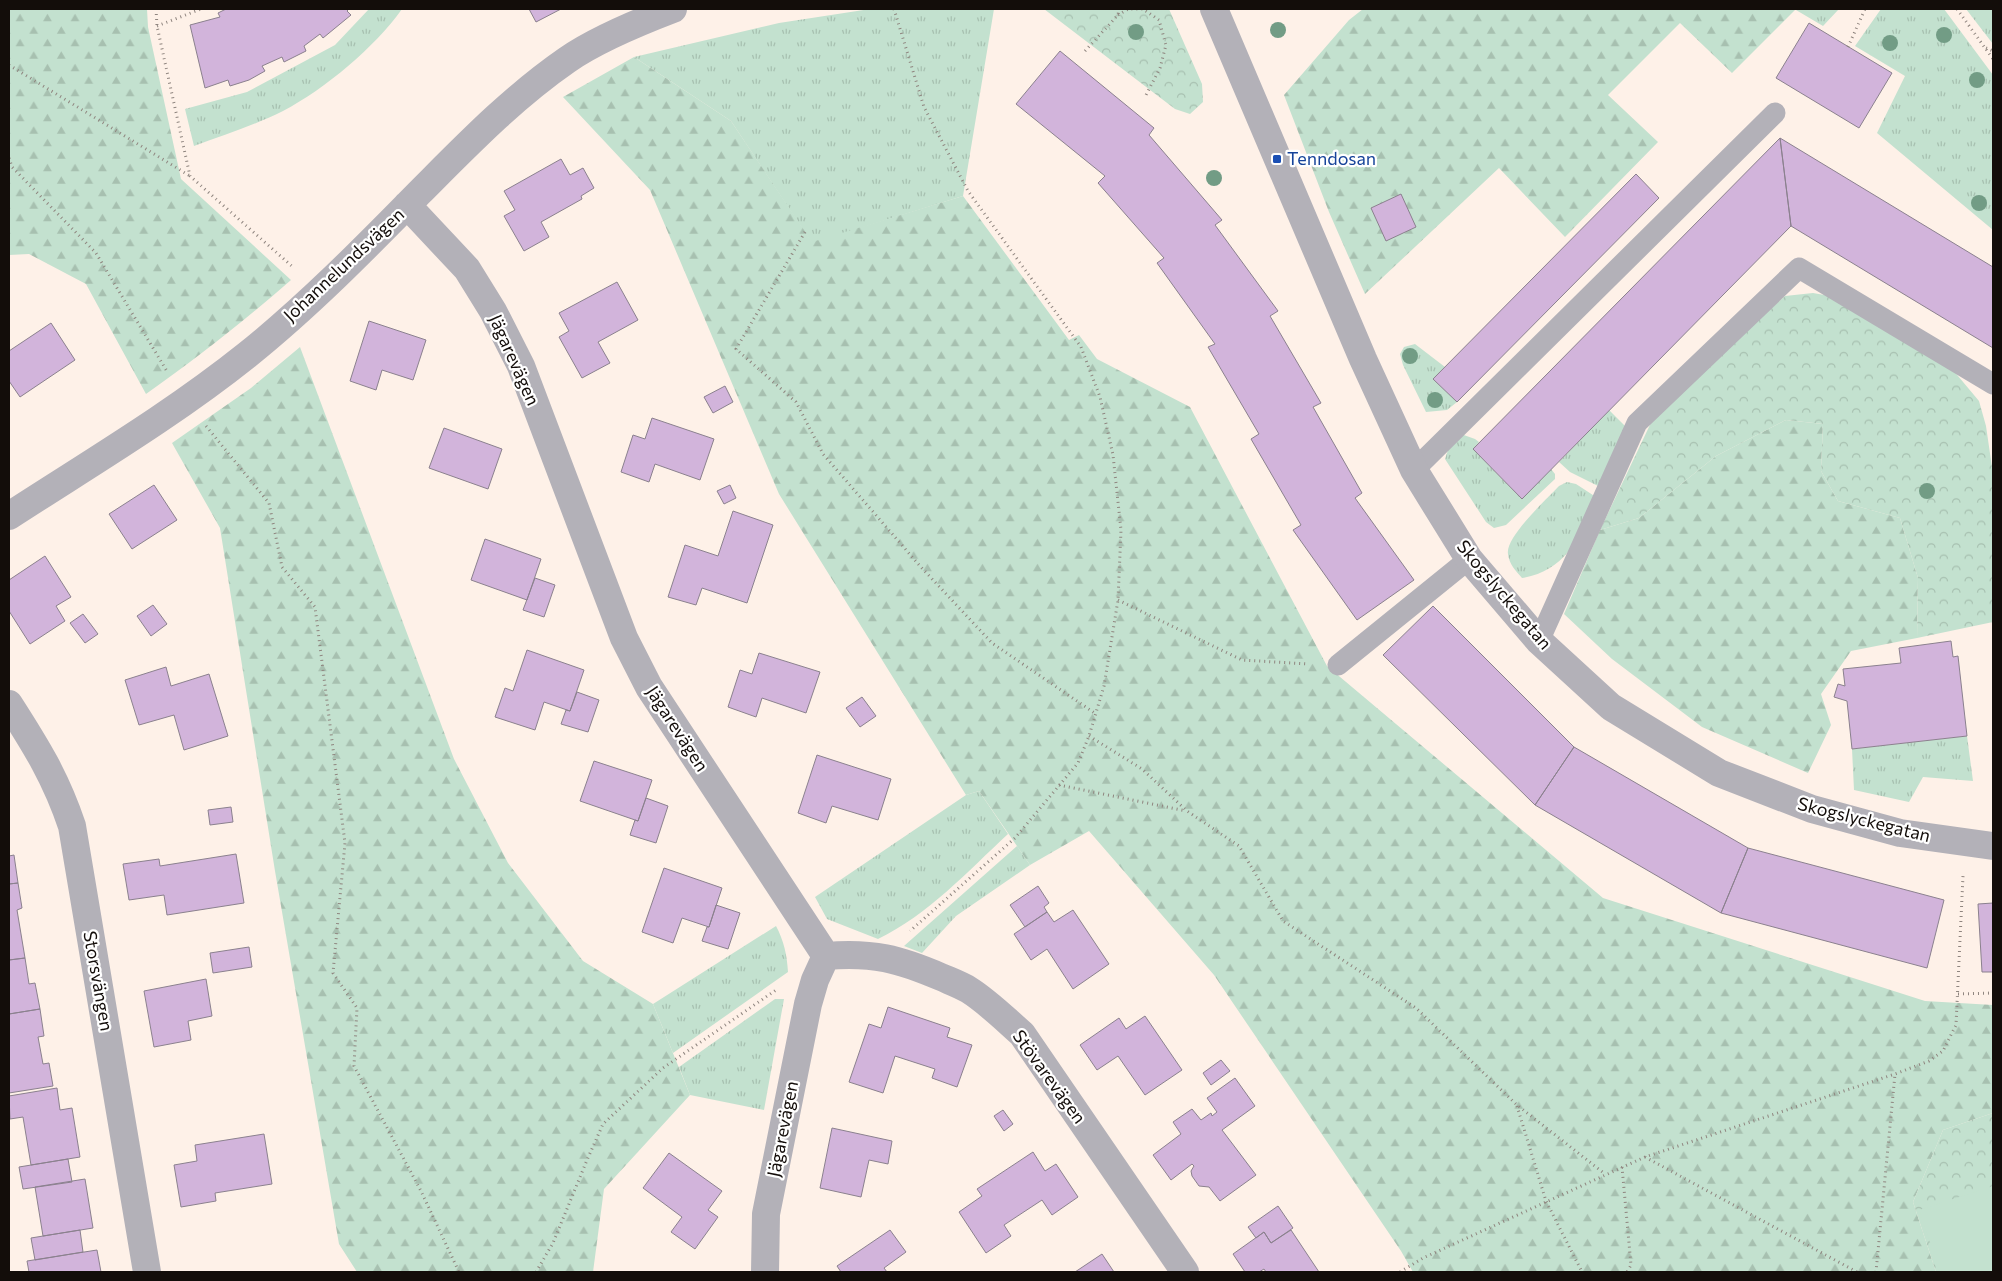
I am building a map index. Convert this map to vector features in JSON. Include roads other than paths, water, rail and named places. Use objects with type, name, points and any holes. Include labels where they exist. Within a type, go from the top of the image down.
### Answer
[{"type":"street","name":"Johannelundsvägen","points":[[9,516],[184,400],[246,355],[319,290],[516,100],[568,60],[632,25],[673,9]]},
{"type":"street","name":"Skogslyckegatan","points":[[1214,9],[1360,350],[1414,470],[1469,559],[1539,641],[1611,707],[1719,773],[1812,809],[1900,833],[1993,846]]},
{"type":"street","name":"Jägarevägen","points":[[407,205],[467,269],[493,311],[521,366],[624,638],[649,687],[826,956],[815,980],[808,1004],[768,1204],[764,1244],[765,1272]]},
{"type":"street","name":"Storsvängen","points":[[9,704],[44,758],[62,795],[72,826],[147,1272]]},
{"type":"street","name":"Stövarevägen","points":[[826,956],[854,953],[881,956],[922,969],[969,990],[1022,1034],[1186,1272]]},
{"type":"lane","points":[[1414,470],[1775,113]]},
{"type":"lane","points":[[1539,641],[1637,423],[1799,268],[1993,384]]},
{"type":"lane","points":[[1338,666],[1469,559]]},
{"type":"place","name":"Tenndosan","points":[[1277,159]]}]
